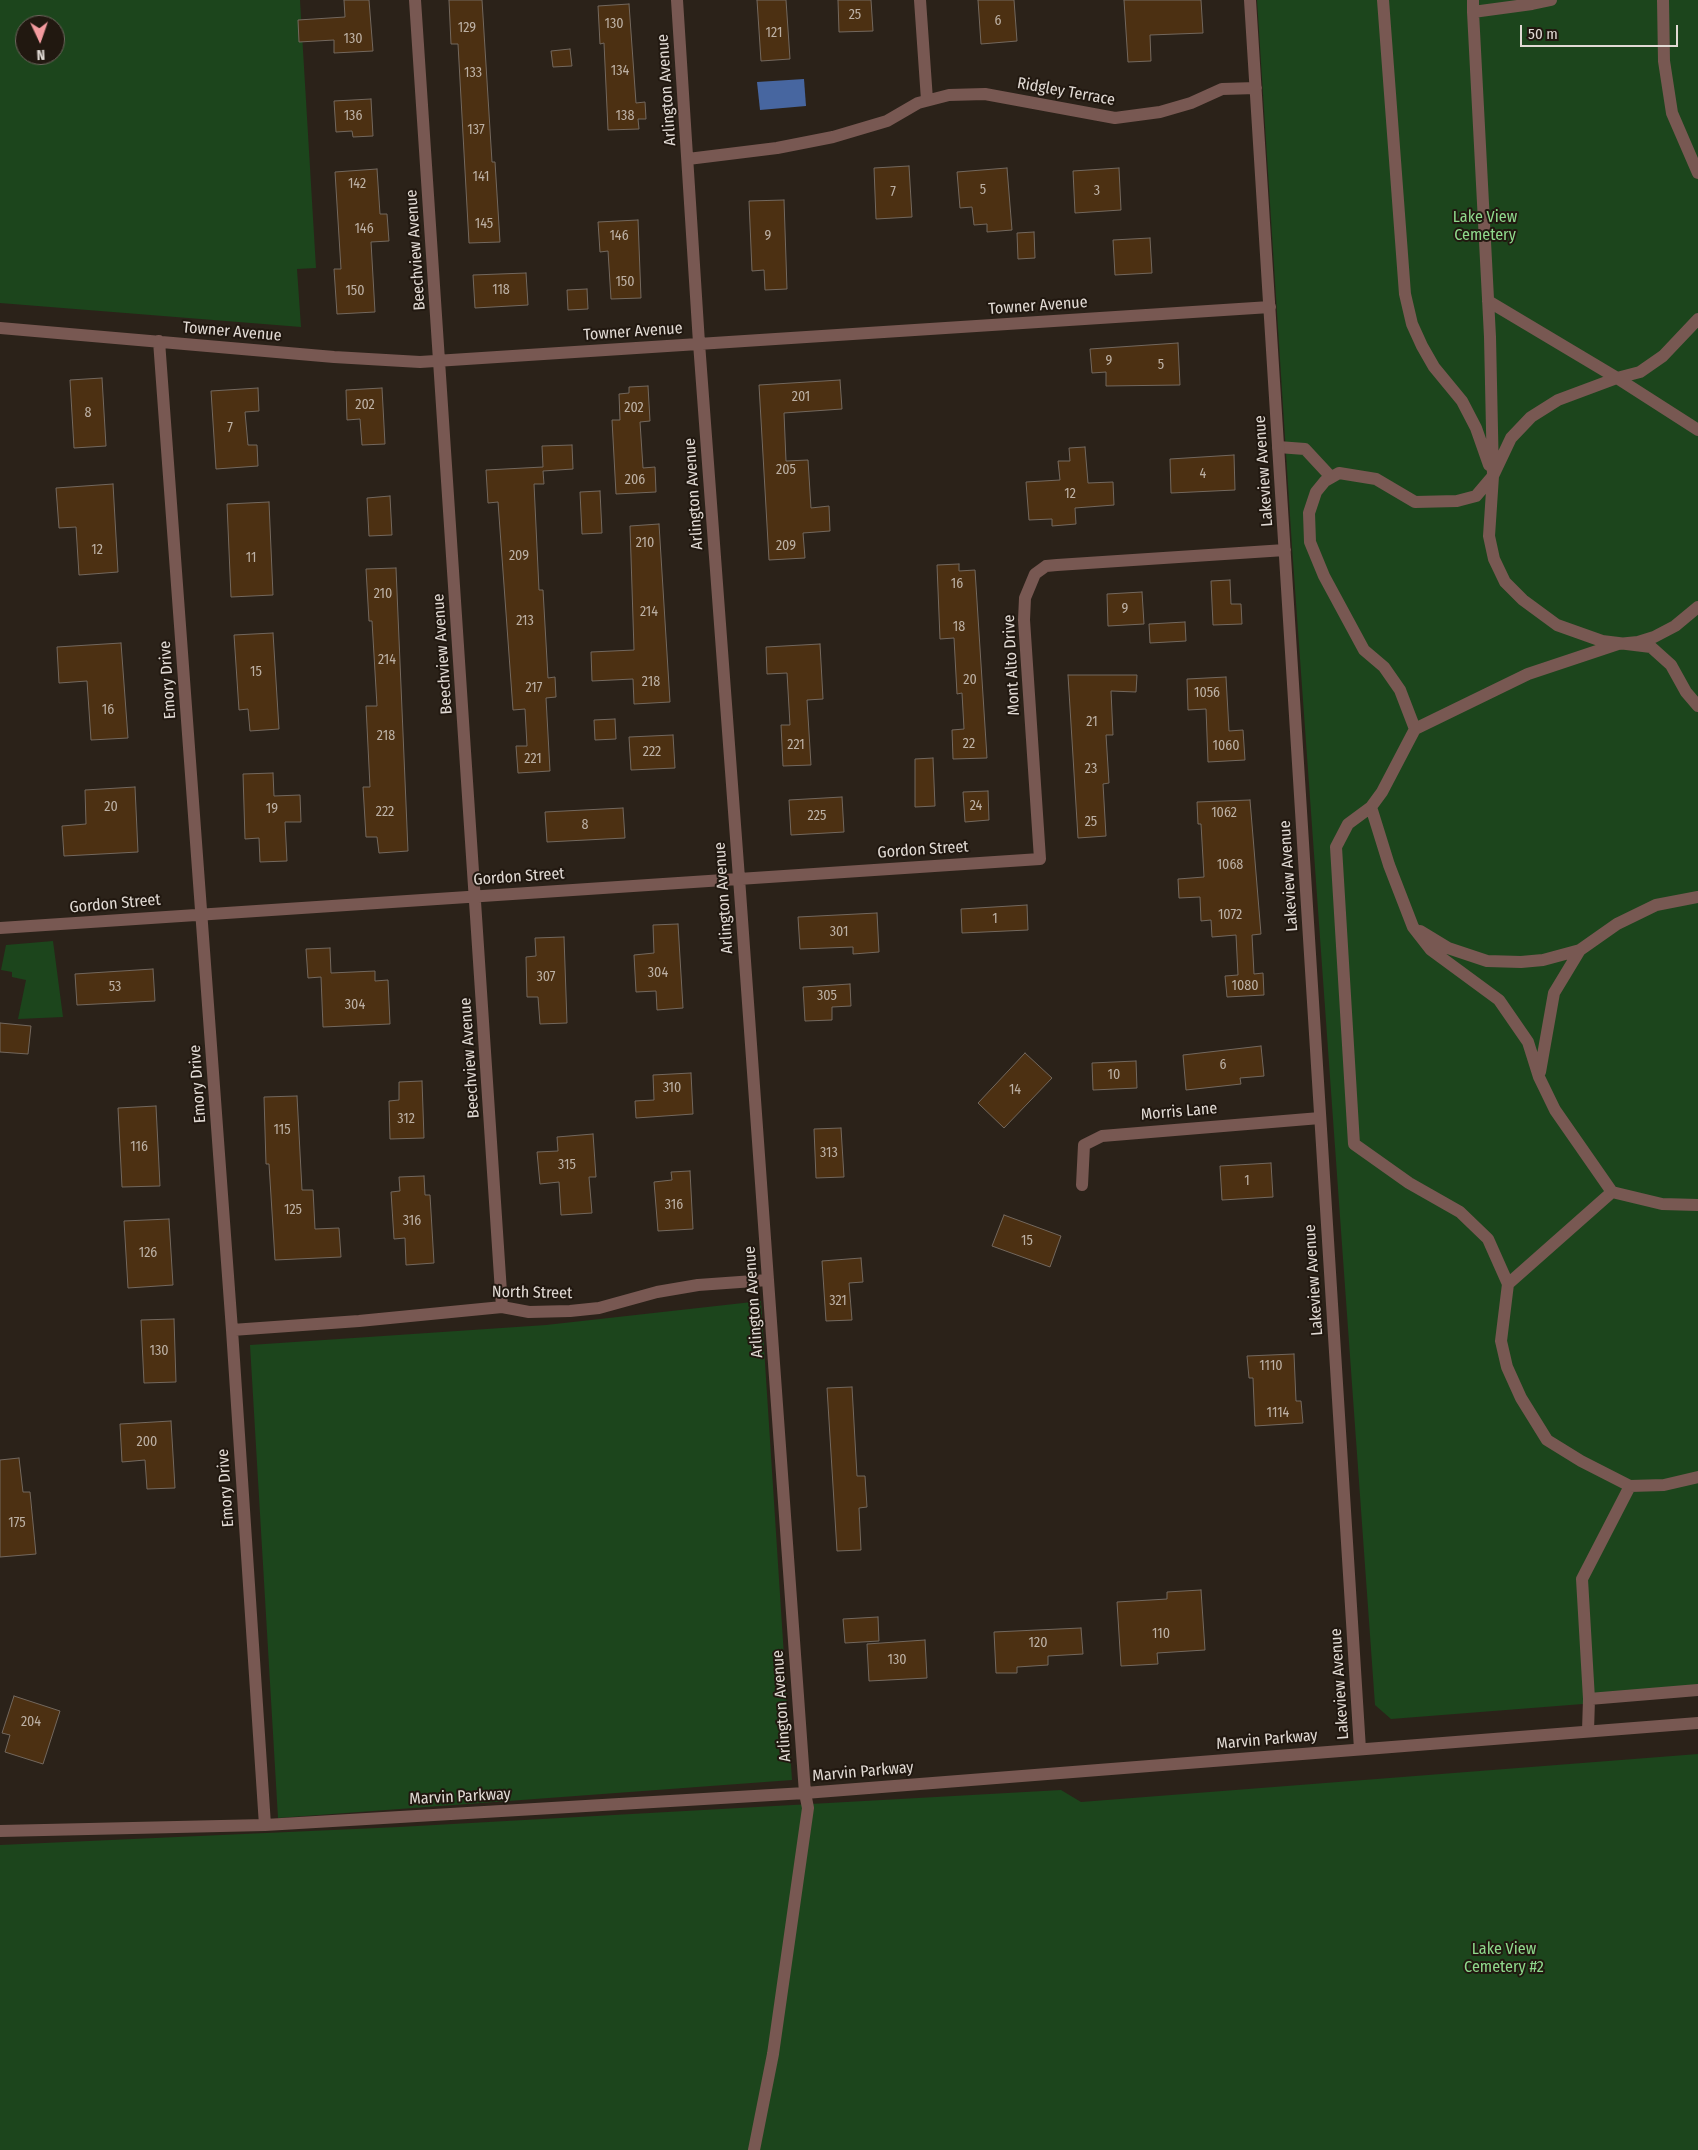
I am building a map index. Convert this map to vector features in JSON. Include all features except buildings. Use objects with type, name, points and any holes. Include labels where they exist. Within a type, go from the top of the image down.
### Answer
[{"type":"street","name":"Beechview Avenue","points":[[415,0],[502,1307]]},
{"type":"street","name":"Arlington Avenue","points":[[677,0],[699,343],[740,878],[805,1793],[808,1808],[773,2054],[754,2150]]},
{"type":"street","points":[[920,0],[927,100]]},
{"type":"street","name":"Lakeview Avenue","points":[[1250,0],[1360,1749]]},
{"type":"street","points":[[1383,0],[1405,294],[1412,324],[1434,367],[1462,402],[1476,428],[1492,476]]},
{"type":"street","points":[[1552,0],[1473,6],[1488,301],[1492,476],[1489,536],[1494,559],[1505,582],[1522,600],[1557,625],[1578,634],[1618,644],[1651,647],[1671,665],[1686,692],[1698,706]]},
{"type":"street","points":[[1660,0],[1664,61],[1672,114],[1698,173]]},
{"type":"street","name":"Ridgley Terrace","points":[[688,159],[777,148],[833,137],[887,121],[918,102],[949,95],[985,94],[1115,118],[1160,112],[1191,103],[1222,89],[1256,88]]},
{"type":"street","points":[[1488,301],[1617,378],[1698,430]]},
{"type":"street","name":"Towner Avenue","points":[[0,328],[381,361],[440,362],[699,343],[1270,307]]},
{"type":"street","points":[[1414,729],[1400,690],[1384,667],[1364,650],[1324,576],[1310,542],[1309,513],[1316,492],[1325,481],[1339,473],[1376,480],[1415,502],[1457,501],[1476,496],[1492,476],[1511,438],[1531,418],[1558,400],[1617,378],[1640,372],[1663,356],[1698,319]]},
{"type":"street","name":"Emory Drive","points":[[159,341],[232,1330],[265,1825]]},
{"type":"street","points":[[1278,447],[1305,449],[1331,477]]},
{"type":"street","name":"Mont Alto Drive","points":[[1040,859],[1024,614],[1028,588],[1035,574],[1046,566],[1057,564],[1285,550]]},
{"type":"street","points":[[1698,607],[1675,626],[1654,636],[1638,642],[1618,644],[1528,674],[1414,729],[1382,792],[1371,806],[1348,824],[1336,846],[1354,1144],[1409,1183],[1460,1212],[1488,1239],[1508,1284],[1501,1341],[1507,1367],[1521,1398],[1547,1440],[1630,1486],[1664,1485],[1698,1478]]},
{"type":"street","points":[[1371,806],[1389,865],[1413,927],[1431,950],[1499,1000],[1528,1042],[1539,1077],[1555,1110],[1612,1192],[1662,1204],[1698,1205]]},
{"type":"street","name":"Gordon Street","points":[[0,928],[1040,859]]},
{"type":"street","points":[[1413,927],[1448,948],[1487,961],[1521,962],[1543,960],[1580,950],[1617,924],[1656,905],[1698,897]]},
{"type":"street","points":[[1539,1077],[1554,993],[1580,950]]},
{"type":"street","name":"Morris Lane","points":[[1082,1185],[1084,1145],[1102,1136],[1320,1118]]},
{"type":"street","points":[[1508,1284],[1612,1192]]},
{"type":"street","name":"North Street","points":[[232,1330],[359,1322],[502,1307],[529,1312],[570,1311],[599,1308],[657,1292],[698,1286],[768,1280]]},
{"type":"street","points":[[1588,1731],[1589,1699],[1582,1579],[1630,1486]]},
{"type":"street","points":[[1589,1699],[1698,1690]]},
{"type":"street","name":"Marvin Parkway","points":[[0,1831],[265,1825],[805,1793],[1698,1723]]},
{"type":"green space","points":[[0,0],[300,0],[316,268],[297,269],[301,327],[0,303]]},
{"type":"green space","name":"Lake View Cemetery","points":[[1257,0],[1698,0],[1698,1695],[1391,1719],[1375,1705],[1292,547]]},
{"type":"green space","points":[[53,941],[63,1017],[18,1019],[26,980],[12,977],[12,972],[1,970],[6,945]]},
{"type":"green space","points":[[761,1301],[792,1780],[278,1818],[250,1345],[546,1325]]},
{"type":"green space","name":"Lake View Cemetery #2","points":[[1698,1754],[1698,2150],[0,2150],[0,1845],[399,1827],[1061,1790],[1081,1802]]},
{"type":"water","points":[[804,79],[806,106],[760,110],[757,82]]}]
